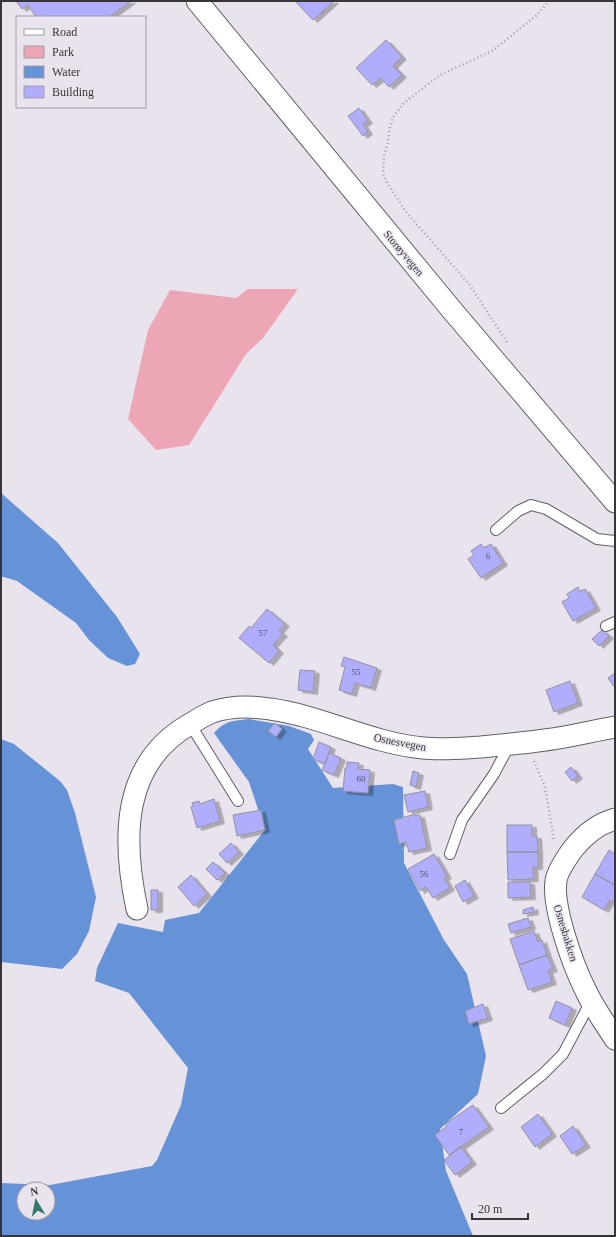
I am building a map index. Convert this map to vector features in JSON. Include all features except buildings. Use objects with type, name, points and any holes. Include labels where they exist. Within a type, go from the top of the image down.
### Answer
[{"type":"street","name":"Storøyvegen","points":[[197,1],[451,309],[615,502]]},
{"type":"street","name":"Osnesvegen","points":[[137,909],[129,848],[132,802],[137,788],[146,765],[165,741],[178,731],[211,712],[222,710],[269,708],[292,713],[363,735],[424,748],[460,748],[545,740],[615,726]]},
{"type":"street","name":"Osnesbakken","points":[[615,819],[606,822],[583,836],[567,856],[556,880],[556,904],[566,940],[585,990],[615,1039]]},
{"type":"lane","points":[[496,530],[518,511],[531,505],[546,509],[597,539],[615,541]]},
{"type":"lane","points":[[190,724],[238,801]]},
{"type":"lane","points":[[450,854],[462,820],[518,743]]},
{"type":"lane","points":[[502,1108],[543,1074],[563,1054],[591,1000]]},
{"type":"path","points":[[510,347],[490,314],[469,284],[406,212],[386,181],[383,173],[384,156],[393,117],[404,102],[440,75],[492,51],[537,15],[549,1]]},
{"type":"path","points":[[518,743],[545,787],[555,844],[567,856]]},
{"type":"green space","points":[[248,289],[298,289],[263,338],[246,354],[189,445],[156,450],[128,419],[148,330],[170,290],[236,298]]},
{"type":"water","points":[[1,493],[58,543],[117,617],[140,654],[135,664],[127,666],[108,658],[89,640],[76,623],[17,581],[1,577]]},
{"type":"water","points":[[249,719],[289,726],[311,734],[314,740],[308,749],[333,788],[393,784],[403,787],[404,863],[444,940],[467,974],[486,1056],[478,1094],[440,1129],[446,1171],[473,1236],[1,1236],[1,1183],[16,1184],[16,1221],[56,1221],[56,1184],[152,1166],[157,1160],[181,1105],[188,1068],[129,993],[95,981],[97,968],[118,923],[163,932],[165,920],[199,913],[265,830],[249,782],[214,733],[226,723]]},
{"type":"water","points":[[1,739],[14,744],[60,781],[67,790],[75,813],[96,897],[89,931],[77,954],[62,969],[1,962]]}]
